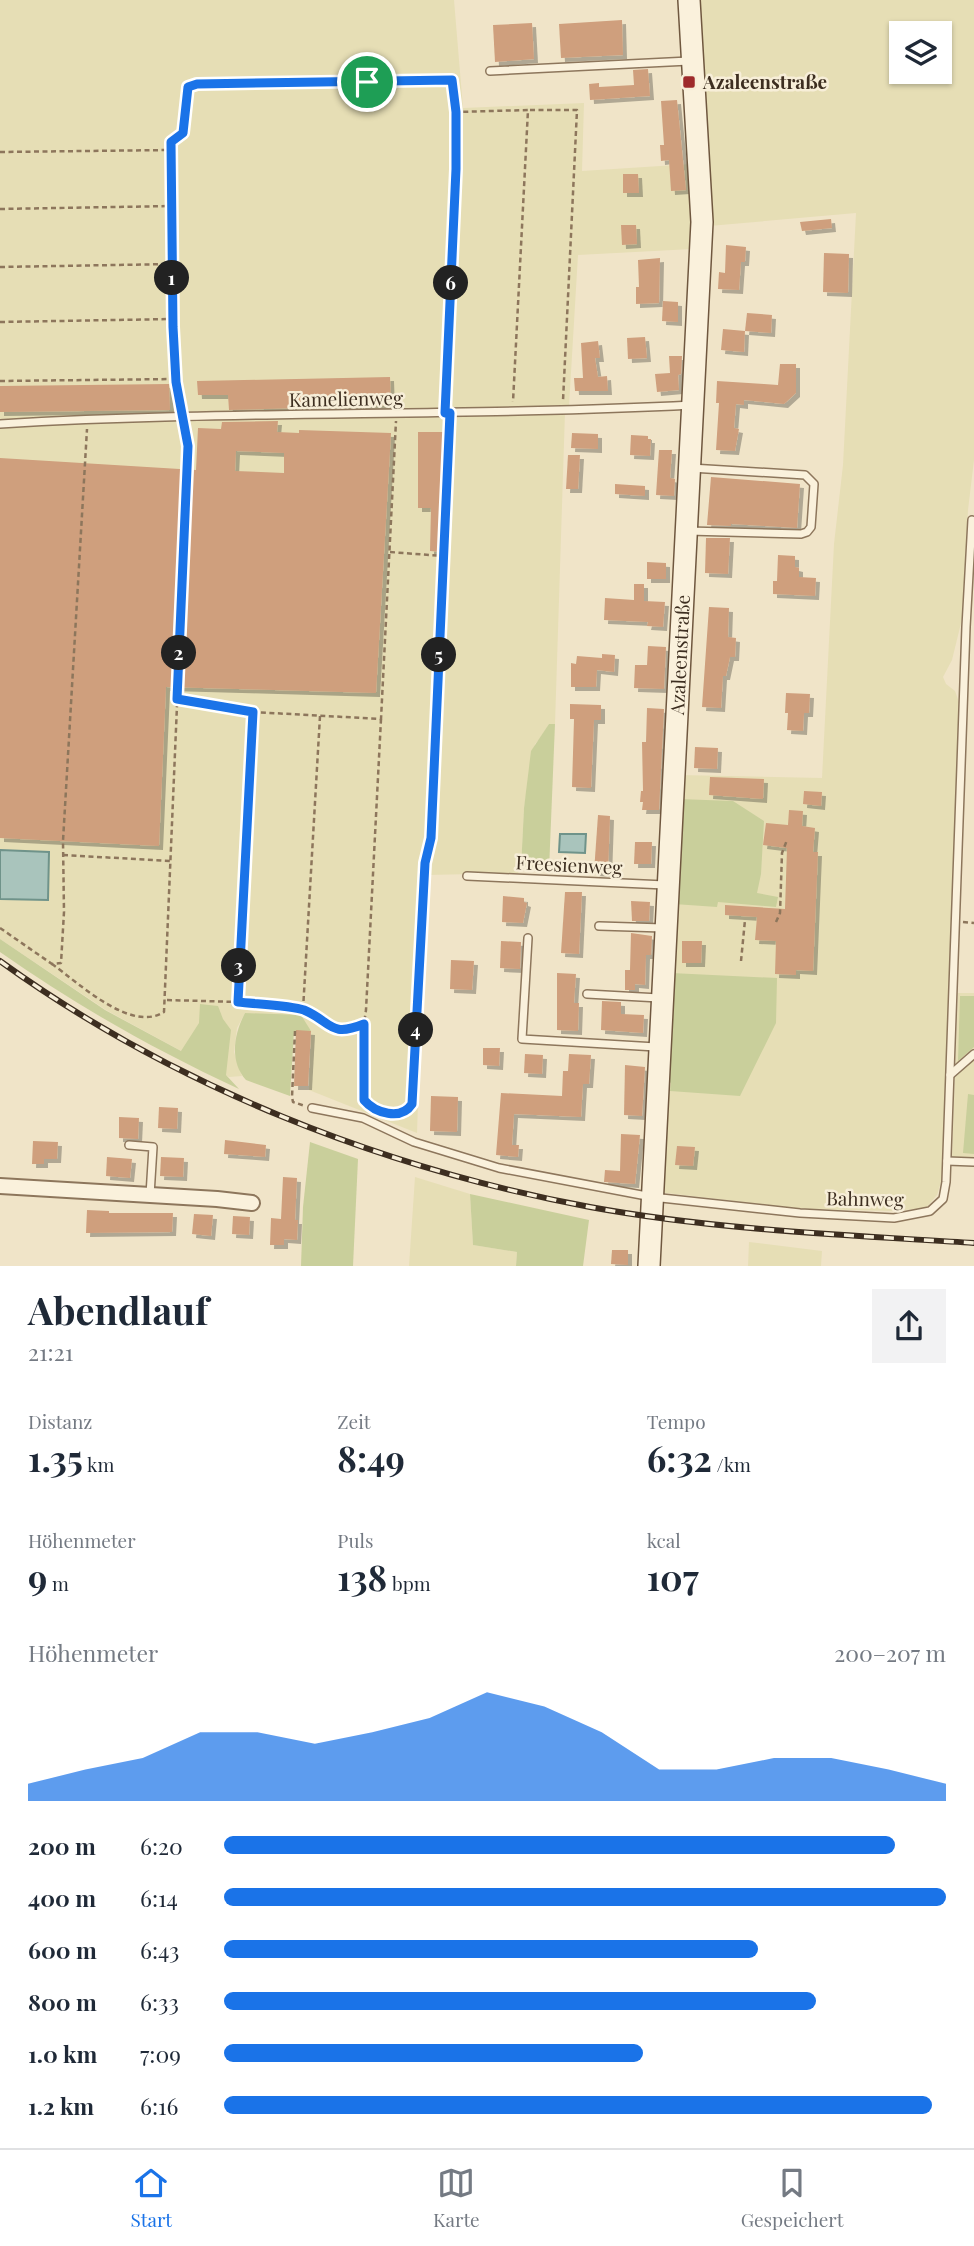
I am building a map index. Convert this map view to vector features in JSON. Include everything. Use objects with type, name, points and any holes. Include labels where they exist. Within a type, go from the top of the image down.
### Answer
[{"type":"street","name":"Azaleenstraße","points":[[649,1266],[702,222],[689,0]]},
{"type":"street","points":[[0,1186],[252,1203]]},
{"type":"lane","points":[[490,71],[693,61]]},
{"type":"lane","name":"Kamelienweg","points":[[0,425],[87,419],[562,412],[693,405]]},
{"type":"lane","points":[[687,531],[807,532],[811,527],[814,484],[805,475],[691,468]]},
{"type":"lane","name":"Bahnweg","points":[[312,1108],[363,1118],[414,1142],[499,1168],[652,1197],[800,1213],[894,1218],[930,1211],[938,1206],[945,1191],[947,1161],[972,520]]},
{"type":"lane","name":"Freesienweg","points":[[467,876],[670,886]]},
{"type":"lane","points":[[599,926],[668,928]]},
{"type":"lane","points":[[528,937],[522,1040],[660,1047]]},
{"type":"lane","points":[[587,994],[663,998]]},
{"type":"lane","points":[[950,1075],[974,1055]]},
{"type":"lane","points":[[129,1145],[153,1147],[150,1195]]},
{"type":"lane","points":[[947,1161],[974,1162]]},
{"type":"path","points":[[0,928],[122,1014],[142,1019],[156,1017],[164,1012],[188,446],[175,379],[171,142],[183,133],[188,87],[197,84],[452,80],[456,112],[456,169],[443,556],[431,838],[425,863],[410,1108],[402,1113],[388,1113],[371,1108],[364,1100],[364,1024],[397,414]]},
{"type":"path","points":[[513,412],[528,110]]},
{"type":"path","points":[[456,112],[577,110],[562,412]]},
{"type":"path","points":[[0,152],[171,150]]},
{"type":"path","points":[[0,209],[172,206]]},
{"type":"path","points":[[0,267],[172,264]]},
{"type":"path","points":[[0,323],[173,319]]},
{"type":"path","points":[[0,381],[175,379]]},
{"type":"path","points":[[52,964],[61,963],[63,855],[87,419]]},
{"type":"path","points":[[389,552],[443,556]]},
{"type":"path","points":[[177,699],[253,712],[381,719]]},
{"type":"path","points":[[238,1002],[253,712]]},
{"type":"path","points":[[303,1010],[320,716]]},
{"type":"path","points":[[776,922],[780,913],[782,853],[787,840]]},
{"type":"path","points":[[63,855],[171,861]]},
{"type":"path","points":[[741,961],[745,920]]},
{"type":"path","points":[[166,1000],[238,1002],[303,1010],[326,1025],[346,1031],[364,1024]]},
{"type":"path","points":[[295,1031],[293,1102],[312,1108]]},
{"type":"shaded area","points":[[0,0],[454,0],[463,108],[584,103],[582,171],[692,164],[692,249],[578,255],[569,406],[565,412],[555,724],[549,724],[535,744],[524,808],[521,868],[518,873],[426,875],[417,1133],[309,1090],[311,1031],[245,1013],[237,1028],[234,1052],[242,1076],[229,1077],[106,1010],[0,939]]},
{"type":"shaded area","points":[[700,0],[974,0],[974,460],[968,510],[962,619],[952,660],[943,677],[946,684],[955,691],[959,702],[944,1159],[941,1182],[937,1195],[926,1208],[894,1211],[802,1209],[658,1192],[679,775],[822,778],[834,544],[843,465],[856,213],[709,226]]},
{"type":"shaded area","points":[[958,993],[974,993],[974,1158],[952,1157]]},
{"type":"shaded area","points":[[415,1177],[470,1194],[473,1245],[517,1252],[516,1266],[409,1266]]},
{"type":"shaded area","points":[[749,1242],[822,1251],[821,1266],[748,1266]]},
{"type":"green space","points":[[549,724],[555,724],[549,870],[521,868],[524,808],[531,751]]},
{"type":"green space","points":[[679,799],[733,801],[764,821],[761,874],[757,893],[778,897],[776,907],[718,902],[717,907],[674,904]]},
{"type":"green space","points":[[0,939],[105,1010],[181,1051],[199,1023],[200,1004],[218,1006],[231,1030],[226,1075],[239,1089],[177,1059],[57,990],[0,952]]},
{"type":"green space","points":[[671,973],[777,978],[776,1023],[740,1096],[670,1091],[671,1083],[667,1080]]},
{"type":"green space","points":[[960,996],[974,996],[974,1047],[958,1061]]},
{"type":"green space","points":[[245,1013],[301,1015],[311,1031],[294,1031],[290,1096],[246,1080],[241,1073],[235,1047]]},
{"type":"green space","points":[[968,1094],[974,1095],[974,1154],[963,1153]]},
{"type":"green space","points":[[310,1142],[358,1159],[353,1266],[301,1266],[303,1207]]},
{"type":"green space","points":[[470,1194],[589,1220],[583,1266],[516,1266],[517,1252],[473,1245]]},
{"type":"water","points":[[560,834],[586,834],[585,853],[559,852]]},
{"type":"water","points":[[0,850],[49,852],[48,900],[0,899]]},
{"type":"building","points":[[622,20],[623,55],[561,58],[559,24]]},
{"type":"building","points":[[532,23],[534,59],[495,62],[493,25]]},
{"type":"building","points":[[648,69],[650,96],[590,100],[589,84],[599,83],[599,87],[634,85],[633,70]]},
{"type":"building","points":[[677,100],[686,190],[671,191],[669,160],[661,161],[660,145],[664,145],[661,101]]},
{"type":"building","points":[[623,174],[638,174],[639,193],[623,193]]},
{"type":"building","points":[[831,219],[832,228],[802,231],[800,222]]},
{"type":"building","points":[[621,225],[636,225],[637,244],[622,245]]},
{"type":"building","points":[[726,245],[746,247],[745,262],[741,262],[739,290],[718,289],[719,272],[725,273]]},
{"type":"building","points":[[824,253],[849,254],[848,293],[823,292]]},
{"type":"building","points":[[660,258],[659,303],[636,304],[636,287],[639,287],[638,260]]},
{"type":"building","points":[[663,301],[678,302],[678,322],[662,321]]},
{"type":"building","points":[[747,313],[772,315],[771,333],[745,331]]},
{"type":"building","points":[[723,329],[745,331],[744,352],[721,350]]},
{"type":"building","points":[[645,337],[647,358],[628,359],[627,338]]},
{"type":"building","points":[[598,341],[600,358],[595,358],[598,377],[607,376],[608,391],[575,391],[574,378],[583,378],[581,343]]},
{"type":"building","points":[[669,356],[682,356],[681,374],[678,375],[679,390],[657,392],[655,374],[670,373]]},
{"type":"building","points":[[780,364],[796,364],[796,393],[784,404],[744,400],[744,405],[736,404],[734,428],[739,429],[735,451],[716,450],[719,403],[716,403],[717,381],[778,385]]},
{"type":"building","points":[[390,377],[391,405],[229,410],[228,395],[198,395],[197,381]]},
{"type":"building","points":[[169,384],[170,410],[0,412],[0,386]]},
{"type":"building","points":[[278,421],[277,432],[299,433],[299,430],[391,433],[376,693],[166,687],[159,846],[0,838],[0,458],[196,470],[198,428],[221,429],[222,422]],"holes":[[[236,451],[284,453],[284,473],[235,471]]]},
{"type":"building","points":[[418,432],[443,432],[442,552],[430,551],[431,508],[418,508]]},
{"type":"building","points":[[572,433],[598,434],[598,449],[571,448]]},
{"type":"building","points":[[631,435],[648,436],[648,439],[651,439],[650,456],[630,455]]},
{"type":"building","points":[[659,450],[672,450],[670,478],[675,479],[674,496],[656,495]]},
{"type":"building","points":[[568,455],[580,455],[578,489],[566,489]]},
{"type":"building","points":[[711,477],[800,484],[797,528],[707,525]]},
{"type":"building","points":[[615,484],[645,486],[645,496],[615,494]]},
{"type":"building","points":[[706,538],[730,538],[728,574],[705,573]]},
{"type":"building","points":[[778,555],[795,556],[799,577],[816,578],[815,596],[773,594],[773,581],[777,581]]},
{"type":"building","points":[[647,562],[666,563],[666,579],[647,579]]},
{"type":"building","points":[[634,584],[644,584],[644,601],[665,602],[663,627],[647,626],[648,622],[604,620],[605,598],[634,600]]},
{"type":"building","points":[[709,607],[729,608],[728,637],[736,638],[735,657],[730,657],[726,676],[723,676],[721,708],[702,707]]},
{"type":"building","points":[[648,646],[666,647],[664,689],[634,688],[635,665],[647,665]]},
{"type":"building","points":[[602,654],[615,655],[614,672],[597,670],[596,687],[571,687],[571,663],[576,664],[577,656],[602,658]]},
{"type":"building","points":[[786,693],[810,694],[809,713],[804,713],[803,731],[787,730]]},
{"type":"building","points":[[570,704],[601,705],[601,720],[594,720],[591,788],[572,787],[574,719],[570,719]]},
{"type":"building","points":[[647,708],[664,709],[659,810],[642,810],[643,802],[640,802],[643,791],[642,742],[646,742]]},
{"type":"building","points":[[695,747],[718,748],[717,769],[694,768]]},
{"type":"building","points":[[710,777],[764,779],[763,799],[709,795]]},
{"type":"building","points":[[804,791],[822,792],[821,806],[803,804]]},
{"type":"building","points":[[789,810],[803,811],[802,826],[815,828],[813,852],[818,852],[813,971],[796,970],[796,975],[775,974],[776,941],[755,940],[757,917],[725,915],[725,905],[785,909],[787,848],[763,845],[766,823],[788,825]]},
{"type":"building","points":[[598,815],[610,816],[608,873],[594,872]]},
{"type":"building","points":[[635,842],[652,842],[651,864],[634,864]]},
{"type":"building","points":[[565,892],[582,892],[579,954],[561,953]]},
{"type":"building","points":[[503,896],[524,898],[527,903],[523,923],[502,922]]},
{"type":"building","points":[[631,901],[650,902],[649,921],[632,921]]},
{"type":"building","points":[[631,933],[652,936],[651,955],[646,955],[645,985],[635,984],[635,990],[625,990],[625,970],[630,970]]},
{"type":"building","points":[[501,941],[521,942],[520,969],[500,968]]},
{"type":"building","points":[[682,941],[702,941],[701,963],[682,963]]},
{"type":"building","points":[[451,960],[474,961],[472,990],[450,989]]},
{"type":"building","points":[[557,973],[576,974],[574,1003],[579,1003],[578,1031],[557,1030]]},
{"type":"building","points":[[602,1001],[621,1002],[621,1014],[644,1015],[643,1033],[601,1030]]},
{"type":"building","points":[[296,1030],[311,1031],[308,1086],[294,1086]]},
{"type":"building","points":[[483,1048],[500,1048],[499,1066],[483,1065]]},
{"type":"building","points":[[525,1054],[543,1055],[542,1074],[524,1073]]},
{"type":"building","points":[[569,1054],[591,1055],[589,1084],[583,1084],[581,1117],[514,1114],[512,1145],[519,1145],[518,1157],[496,1155],[501,1093],[562,1096],[563,1071],[568,1071]]},
{"type":"building","points":[[625,1065],[645,1067],[642,1116],[624,1115]]},
{"type":"building","points":[[431,1096],[458,1097],[457,1132],[430,1131]]},
{"type":"building","points":[[159,1107],[178,1108],[177,1129],[158,1128]]},
{"type":"building","points":[[119,1117],[139,1118],[138,1139],[119,1138]]},
{"type":"building","points":[[621,1134],[640,1135],[635,1184],[604,1182],[605,1170],[620,1171]]},
{"type":"building","points":[[225,1140],[266,1145],[265,1157],[224,1154]]},
{"type":"building","points":[[33,1141],[58,1142],[57,1159],[44,1159],[44,1164],[32,1164]]},
{"type":"building","points":[[677,1146],[695,1147],[693,1166],[675,1165]]},
{"type":"building","points":[[107,1157],[132,1159],[130,1178],[106,1176]]},
{"type":"building","points":[[161,1157],[184,1158],[183,1177],[160,1176]]},
{"type":"building","points":[[283,1177],[297,1178],[297,1240],[284,1239],[284,1245],[270,1245],[271,1218],[281,1219]]},
{"type":"building","points":[[87,1210],[109,1213],[173,1213],[172,1232],[86,1233]]},
{"type":"building","points":[[194,1214],[213,1215],[211,1236],[192,1234]]},
{"type":"building","points":[[233,1216],[250,1217],[249,1235],[232,1234]]},
{"type":"building","points":[[612,1250],[628,1250],[628,1265],[611,1264]]},
{"type":"railway","points":[[0,961],[66,1006],[136,1047],[208,1083],[357,1145],[434,1170],[512,1190],[637,1215],[781,1231],[974,1243]]},
{"type":"place","name":"Azaleenstraße","points":[[689,82]]},
{"type":"route","points":[[452,80],[456,112],[445,413],[450,413],[431,838],[425,863],[412,1104],[402,1113],[388,1113],[371,1108],[364,1100],[364,1024],[346,1031],[326,1025],[303,1010],[238,1002],[253,712],[177,699],[188,446],[176,382],[171,142],[183,133],[188,87],[197,84],[367,82],[452,80]]}]
